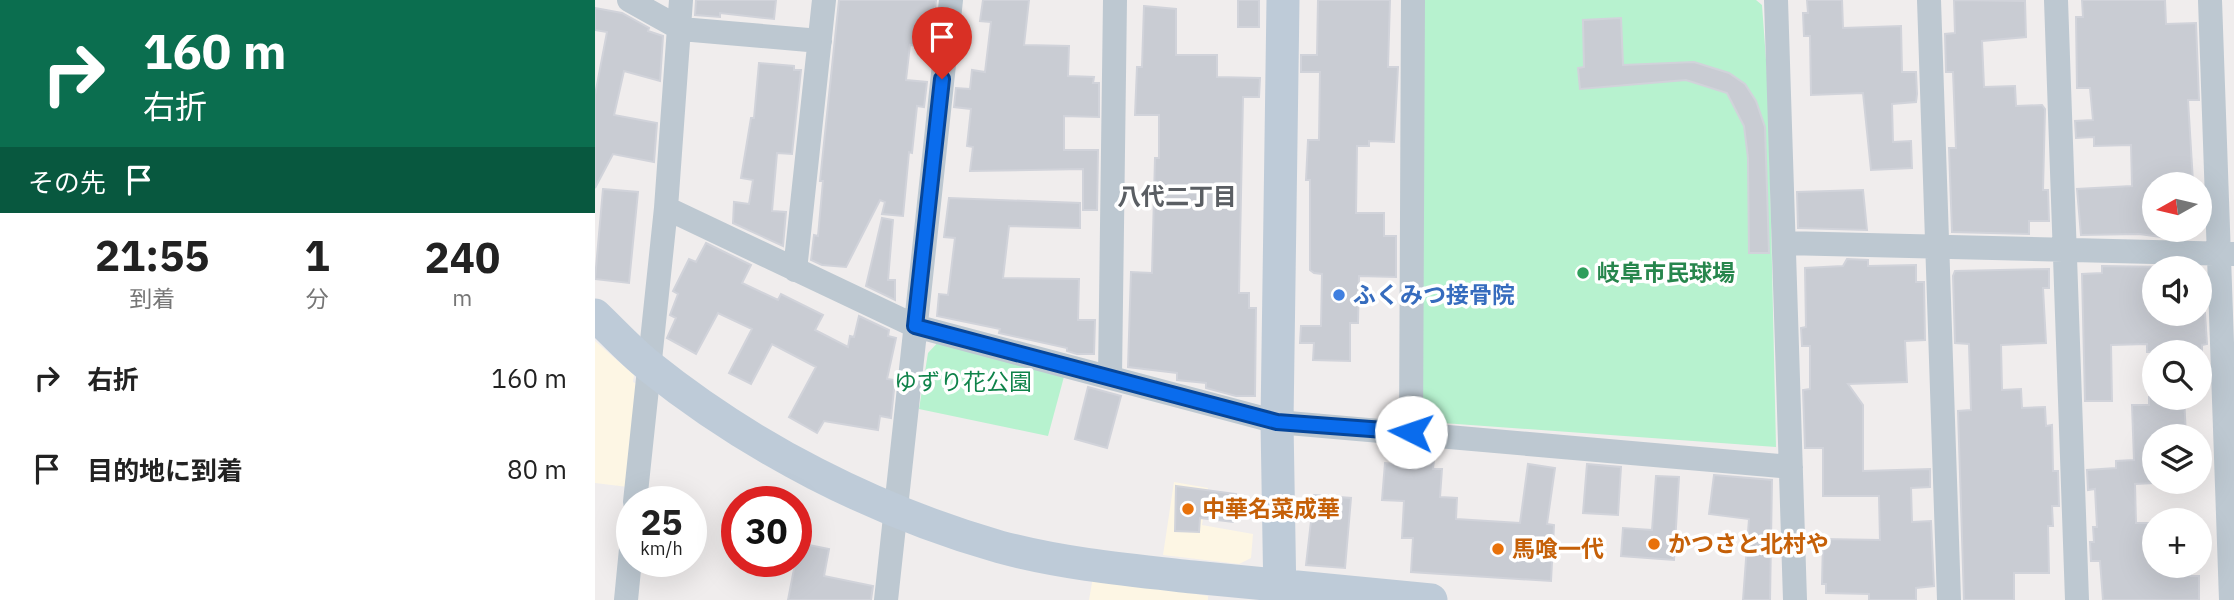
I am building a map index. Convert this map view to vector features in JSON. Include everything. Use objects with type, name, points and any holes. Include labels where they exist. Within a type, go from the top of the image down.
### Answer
[{"type":"street","points":[[629,0],[681,29],[820,41]]},
{"type":"street","points":[[637,486],[666,208],[681,0]]},
{"type":"street","points":[[795,270],[824,0]]},
{"type":"street","points":[[886,600],[951,0]]},
{"type":"street","points":[[1110,377],[1115,0]]},
{"type":"street","points":[[1280,593],[1277,422],[1283,0]]},
{"type":"street","points":[[1411,432],[1413,0]]},
{"type":"street","points":[[1776,0],[1795,600]]},
{"type":"street","points":[[1929,0],[1949,600]]},
{"type":"street","points":[[2056,0],[2077,600]]},
{"type":"street","points":[[2210,0],[2227,254],[2231,600]]},
{"type":"street","points":[[666,208],[915,326],[1277,422],[1791,467]]},
{"type":"street","points":[[1784,243],[2227,254]]},
{"type":"street","points":[[595,316],[648,366],[715,414],[771,448],[829,481],[894,509],[988,543],[1055,559],[1280,593],[1431,600]]},
{"type":"street","points":[[626,600],[628,577]]},
{"type":"shaded area","points":[[595,341],[634,375],[633,382],[639,385],[628,486],[595,483]]},
{"type":"shaded area","points":[[1174,482],[1208,488],[1202,525],[1253,534],[1251,558],[1239,564],[1163,555]]},
{"type":"shaded area","points":[[1093,577],[1208,596],[1208,600],[1089,600]]},
{"type":"green space","name":"岐阜市民球場","points":[[1420,0],[1756,0],[1762,5],[1768,87],[1776,447],[1415,421]]},
{"type":"green space","name":"ゆずり花公園","points":[[941,339],[1065,373],[1048,436],[919,409],[928,353]]},
{"type":"building","points":[[696,0],[776,0],[774,19],[720,13],[720,17],[695,15]]},
{"type":"building","points":[[839,0],[936,0],[931,48],[910,45],[906,80],[927,82],[924,107],[917,106],[912,153],[909,152],[903,216],[882,214],[885,202],[880,200],[846,267],[822,265],[811,260],[814,235],[818,236],[823,181],[820,181]]},
{"type":"building","points":[[983,0],[1029,0],[1024,45],[1069,46],[1068,76],[1094,77],[1093,83],[1099,83],[1099,117],[1064,116],[1064,150],[1098,150],[1097,210],[1083,210],[1083,169],[970,171],[973,147],[967,146],[971,109],[954,107],[956,88],[970,89],[972,70],[985,72],[991,22],[980,21]]},
{"type":"building","points":[[1238,0],[1259,0],[1259,27],[1238,27]]},
{"type":"building","points":[[1318,0],[1390,0],[1388,67],[1398,67],[1394,142],[1369,141],[1369,146],[1357,146],[1356,213],[1384,213],[1384,236],[1396,236],[1396,277],[1359,276],[1358,323],[1350,323],[1350,361],[1313,360],[1314,343],[1300,343],[1301,326],[1321,326],[1322,274],[1310,270],[1310,180],[1306,180],[1308,140],[1319,140],[1320,72],[1301,72],[1301,55],[1317,55]]},
{"type":"building","points":[[1807,0],[1842,0],[1843,28],[1901,26],[1902,72],[1916,72],[1917,94],[1916,102],[1892,104],[1893,142],[1911,141],[1912,168],[1871,170],[1863,93],[1811,95],[1810,36],[1804,36],[1803,13],[1808,13]]},
{"type":"building","points":[[1954,0],[2025,1],[2026,37],[1982,41],[1984,87],[2015,86],[2016,106],[2042,105],[2045,109],[2043,190],[2048,190],[2049,221],[2029,221],[2029,234],[1952,232],[1949,148],[1956,148],[1953,72],[1946,72],[1945,34],[1955,33]]},
{"type":"building","points":[[2082,0],[2165,0],[2166,24],[2196,23],[2199,100],[2188,100],[2192,172],[2142,172],[2142,234],[2081,235],[2077,189],[2132,186],[2131,145],[2094,146],[2094,137],[2076,138],[2075,121],[2093,120],[2090,88],[2077,88],[2076,17],[2083,17]]},
{"type":"building","points":[[1144,6],[1176,9],[1176,55],[1217,55],[1217,77],[1260,78],[1259,97],[1243,97],[1239,293],[1249,293],[1249,308],[1256,308],[1255,396],[1236,396],[1206,388],[1206,383],[1177,380],[1177,373],[1128,367],[1131,272],[1152,273],[1155,158],[1159,158],[1159,115],[1135,115],[1137,67],[1142,67]]},
{"type":"building","points":[[595,8],[622,13],[649,28],[648,31],[663,36],[660,81],[624,71],[614,115],[657,123],[654,162],[613,154],[595,188],[595,95],[607,32],[595,30]]},
{"type":"building","points":[[1621,18],[1623,65],[1694,62],[1729,73],[1745,84],[1756,101],[1765,127],[1769,253],[1749,253],[1748,158],[1744,126],[1727,93],[1686,80],[1580,89],[1578,68],[1584,67],[1583,20]]},
{"type":"building","points":[[759,63],[794,66],[794,70],[801,70],[792,154],[777,153],[772,211],[786,212],[783,246],[733,223],[734,202],[749,204],[753,180],[741,178],[751,118],[754,118]]},
{"type":"building","points":[[603,189],[638,192],[629,283],[595,279]]},
{"type":"building","points":[[1863,190],[1867,230],[1798,228],[1797,192]]},
{"type":"building","points":[[949,198],[1080,203],[1080,228],[1009,226],[1003,278],[1079,279],[1078,320],[1095,320],[1094,354],[1077,354],[1067,351],[1067,348],[999,333],[1000,329],[937,316],[939,294],[948,295],[955,238],[944,237]]},
{"type":"building","points":[[882,218],[893,220],[888,280],[895,280],[895,300],[866,286]]},
{"type":"building","points":[[706,243],[751,265],[742,283],[778,300],[781,294],[823,315],[815,330],[848,347],[850,336],[854,337],[859,316],[889,330],[888,336],[896,338],[887,379],[895,380],[891,418],[880,416],[878,430],[824,421],[817,433],[789,417],[816,367],[772,344],[751,384],[729,373],[752,329],[718,313],[696,354],[667,338],[676,318],[670,315],[678,294],[673,291],[689,259],[696,262]]},
{"type":"building","points":[[1847,259],[1868,260],[1868,266],[1916,265],[1916,282],[1924,282],[1925,340],[1905,341],[1907,382],[1848,384],[1863,405],[1863,471],[1930,469],[1930,487],[1911,488],[1912,522],[1931,521],[1934,586],[1916,588],[1916,600],[1869,600],[1869,594],[1826,593],[1826,584],[1822,584],[1823,539],[1880,540],[1879,496],[1823,496],[1823,448],[1805,448],[1803,390],[1810,389],[1810,346],[1802,346],[1801,328],[1806,327],[1805,268],[1843,266]]},
{"type":"building","points":[[2102,266],[2142,267],[2142,326],[2206,326],[2207,340],[2142,340],[2142,344],[2111,345],[2112,401],[2085,401],[2082,274],[2102,273]]},
{"type":"building","points":[[2049,269],[2049,288],[2043,288],[2046,343],[2001,345],[2002,390],[2021,389],[2022,408],[2045,407],[2046,426],[2052,425],[2053,471],[2058,471],[2059,506],[2052,506],[2053,526],[2048,526],[2049,573],[2014,573],[2014,600],[1964,600],[1958,411],[1971,410],[1969,344],[1955,343],[1953,276],[1955,271]]},
{"type":"building","points":[[1088,387],[1121,396],[1107,448],[1075,439]]},
{"type":"building","points":[[2132,405],[2142,405],[2142,410],[2185,410],[2185,424],[2142,424],[2142,484],[2135,484],[2136,523],[2142,523],[2142,578],[2199,578],[2199,600],[2103,600],[2100,561],[2091,561],[2090,542],[2094,542],[2093,527],[2097,527],[2095,489],[2088,490],[2087,470],[2116,468],[2116,461],[2134,460]]},
{"type":"building","points":[[1395,457],[1434,460],[1433,469],[1442,469],[1440,497],[1457,498],[1456,519],[1520,523],[1528,464],[1555,468],[1547,524],[1554,525],[1551,581],[1411,572],[1413,538],[1402,538],[1404,501],[1382,500],[1385,463],[1395,464]]},
{"type":"building","points":[[1587,464],[1621,467],[1618,515],[1583,513]]},
{"type":"building","points":[[1714,475],[1772,480],[1770,600],[1743,600],[1749,519],[1709,514]]},
{"type":"building","points":[[1656,476],[1679,477],[1674,560],[1621,556],[1623,528],[1652,530]]},
{"type":"building","points":[[1176,486],[1236,494],[1233,522],[1200,518],[1199,532],[1175,531]]},
{"type":"building","points":[[1314,495],[1351,498],[1345,568],[1306,565]]},
{"type":"building","points":[[812,546],[829,549],[824,576],[873,586],[871,600],[788,600],[792,577],[812,577]]},
{"type":"place","name":"岐阜市民球場","points":[[1583,273]]},
{"type":"place","name":"ふくみつ接骨院","points":[[1339,295]]},
{"type":"place","name":"中華名菜成華","points":[[1188,509]]},
{"type":"place","name":"かつさと北村や","points":[[1654,544]]},
{"type":"place","name":"馬喰一代","points":[[1498,549]]},
{"type":"district","name":"八代二丁目","points":[[1177,197]]},
{"type":"route","points":[[942,79],[915,326],[1277,422],[1411,432]]}]
